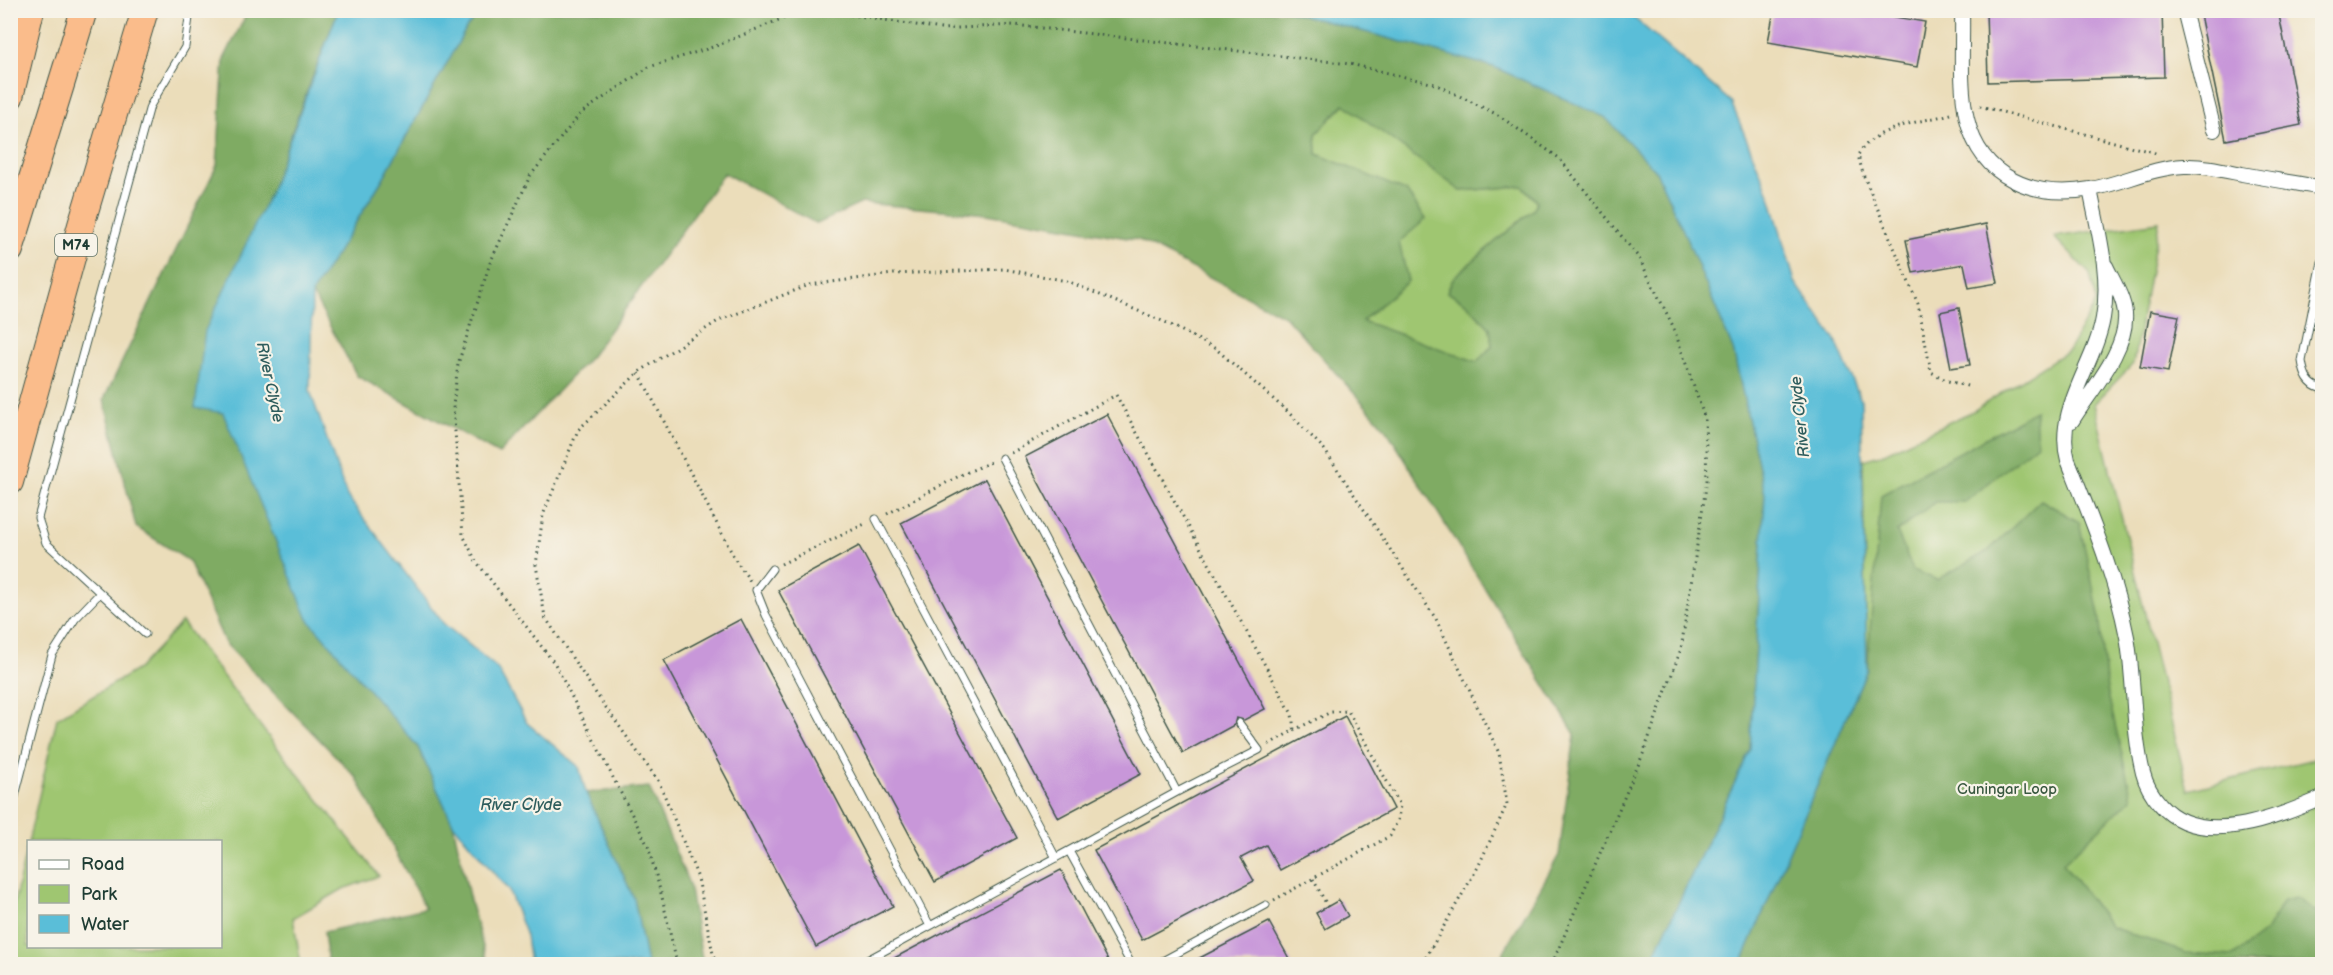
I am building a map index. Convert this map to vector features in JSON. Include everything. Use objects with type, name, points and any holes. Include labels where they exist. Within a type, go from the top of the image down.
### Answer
[{"type":"highway","points":[[10,97],[31,10]]},
{"type":"highway","points":[[10,250],[84,10]]},
{"type":"highway","name":"M74","points":[[10,482],[81,225],[145,10]]},
{"type":"street","points":[[1962,10],[1964,106],[1969,128],[1980,150],[2005,176],[2040,191],[2066,192],[2090,189],[2148,172],[2186,166],[2322,188]]},
{"type":"street","points":[[2184,10],[2214,130]]},
{"type":"street","points":[[2090,189],[2104,261],[2104,317],[2072,403],[2066,432],[2068,460],[2104,551],[2120,606],[2133,681],[2140,762],[2146,784],[2164,809],[2180,820],[2202,826],[2223,827],[2277,816],[2322,798]]},
{"type":"street","points":[[2066,432],[2115,355],[2124,330],[2126,312],[2104,261]]},
{"type":"lane","points":[[145,634],[46,543],[38,518],[150,106],[185,47],[190,10]]},
{"type":"lane","points":[[2322,262],[2302,360],[2304,375],[2314,387],[2322,389]]},
{"type":"lane","points":[[1002,458],[1177,792]]},
{"type":"lane","points":[[876,519],[1056,858]]},
{"type":"lane","points":[[772,568],[756,590],[777,635],[930,926]]},
{"type":"lane","points":[[10,815],[52,655],[75,619],[100,593]]},
{"type":"lane","points":[[860,964],[1259,750],[1239,723]]},
{"type":"lane","points":[[1069,850],[1131,964]]},
{"type":"lane","points":[[1157,964],[1266,905]]},
{"type":"path","points":[[677,964],[648,846],[555,664],[476,561],[463,535],[453,406],[458,364],[490,263],[530,176],[581,114],[649,67],[716,46],[781,19],[811,10]]},
{"type":"path","points":[[821,10],[941,29],[1015,25],[1350,64],[1435,84],[1498,115],[1559,158],[1639,258],[1673,326],[1705,419],[1707,480],[1681,649],[1642,754],[1552,964]]},
{"type":"path","points":[[1971,387],[1948,381],[1931,372],[1918,304],[1863,174],[1858,155],[1863,145],[1878,135],[1964,106],[2169,157]]},
{"type":"path","points":[[715,964],[698,878],[659,782],[545,617],[536,565],[543,515],[578,430],[639,372],[718,321],[809,285],[893,274],[1004,269],[1067,281],[1167,323],[1216,349],[1287,411],[1324,449],[1436,619],[1499,753],[1507,804],[1478,867],[1422,964]]},
{"type":"path","points":[[639,372],[735,559],[756,590]]},
{"type":"path","points":[[772,568],[876,519],[963,474],[1002,458],[1116,395],[1292,714],[1294,730]]},
{"type":"path","points":[[1259,750],[1331,712],[1348,711],[1400,805],[1398,820],[1390,836],[1266,905]]},
{"type":"path","points":[[1313,879],[1328,907]]},
{"type":"green space","points":[[248,11],[338,11],[298,115],[195,408],[223,412],[309,619],[418,747],[453,824],[471,905],[488,964],[328,964],[324,932],[425,908],[356,777],[225,643],[189,561],[136,527],[104,399],[217,165],[224,59]]},
{"type":"green space","points":[[482,11],[1288,11],[1494,67],[1605,117],[1656,171],[1687,239],[1733,349],[1765,494],[1750,750],[1650,964],[1497,964],[1559,855],[1575,734],[1386,429],[1286,317],[1139,240],[987,214],[862,203],[817,224],[724,173],[591,356],[499,454],[357,376],[312,293],[382,180],[467,27]],"holes":[[[1344,104],[1461,191],[1522,186],[1537,201],[1534,209],[1454,277],[1447,292],[1466,303],[1490,328],[1492,346],[1477,362],[1362,321],[1408,281],[1399,242],[1426,219],[1406,191],[1317,154],[1316,134]]]},
{"type":"green space","points":[[1345,104],[1461,191],[1522,186],[1537,202],[1534,209],[1454,277],[1447,292],[1466,303],[1490,328],[1492,346],[1477,362],[1362,321],[1408,281],[1361,173],[1317,154],[1316,134]]},
{"type":"green space","name":"Cuningar Loop","points":[[2159,222],[2133,364],[2094,404],[2188,790],[2322,757],[2322,964],[1741,964],[1867,669],[1863,460],[1880,455],[1975,410],[2069,350],[2096,302],[2090,274],[2054,237]]},
{"type":"green space","name":"Cuningar Loop","points":[[2035,411],[2037,444],[1965,502],[1935,502],[1897,532],[1913,570],[1937,580],[1988,551],[2041,500],[2079,522],[2099,614],[2107,690],[2132,798],[2063,863],[2111,927],[2186,953],[2233,956],[2267,930],[2283,901],[2297,898],[2322,917],[2322,964],[1741,964],[1867,669],[1881,495]]},
{"type":"green space","points":[[182,622],[268,736],[379,876],[343,889],[293,918],[301,964],[11,964],[11,916],[27,847],[27,948],[222,948],[222,840],[28,840],[57,718],[138,669]]},
{"type":"green space","points":[[649,787],[689,884],[703,964],[647,964],[634,899],[586,793]]},
{"type":"water","name":"River Clyde","points":[[338,11],[482,11],[467,27],[382,180],[312,293],[310,391],[347,496],[444,624],[497,668],[527,723],[579,767],[586,793],[634,899],[647,964],[530,964],[526,936],[509,891],[453,824],[418,747],[308,619],[223,413],[195,408],[205,331],[269,195]]},
{"type":"water","name":"River Clyde","points":[[1288,11],[1626,11],[1731,102],[1770,196],[1795,282],[1835,339],[1861,400],[1867,669],[1741,964],[1650,964],[1750,750],[1765,494],[1733,349],[1656,171],[1605,117],[1494,67]]},
{"type":"building","points":[[1774,10],[1854,10],[1925,22],[1917,67],[1768,42]]},
{"type":"building","points":[[1986,10],[2162,10],[2164,77],[1988,82]]},
{"type":"building","points":[[2199,10],[2278,10],[2301,125],[2226,140]]},
{"type":"building","points":[[1986,224],[1998,283],[1969,288],[1964,264],[1913,273],[1906,240]]},
{"type":"building","points":[[1959,308],[1970,365],[1951,368],[1940,312]]},
{"type":"building","points":[[2150,311],[2179,316],[2168,372],[2140,367]]},
{"type":"building","points":[[1107,414],[1265,709],[1244,720],[1236,718],[1234,725],[1183,753],[1025,457]]},
{"type":"building","points":[[985,479],[1141,774],[1058,818],[901,523]]},
{"type":"building","points":[[859,546],[1017,838],[935,882],[778,590]]},
{"type":"building","points":[[741,619],[893,906],[816,947],[664,660]]},
{"type":"building","points":[[1345,716],[1394,809],[1280,870],[1266,845],[1241,858],[1254,881],[1142,940],[1094,850]]},
{"type":"building","points":[[1061,870],[1108,960],[1099,964],[883,964]]},
{"type":"building","points":[[1339,900],[1348,916],[1325,929],[1316,913]]},
{"type":"building","points":[[1269,922],[1292,964],[1188,964]]}]
